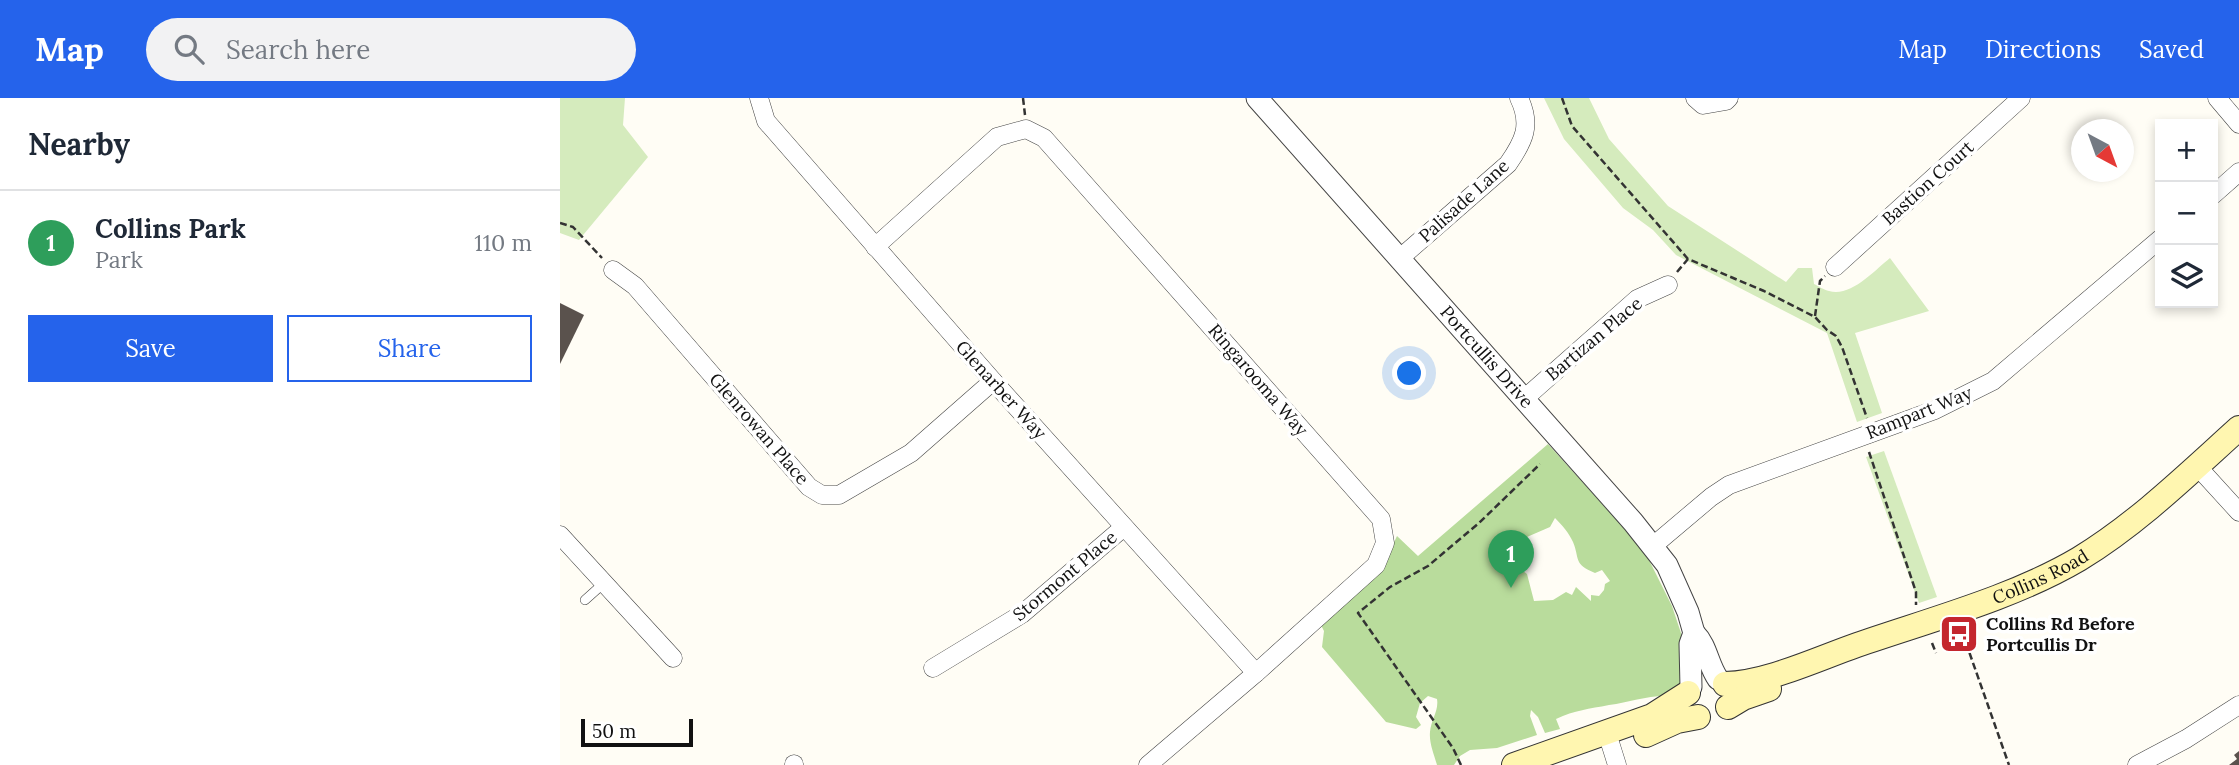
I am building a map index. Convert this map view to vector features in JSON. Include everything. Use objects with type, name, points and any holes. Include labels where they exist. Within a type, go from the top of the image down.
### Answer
[{"type":"main road","name":"Collins Road","points":[[1514,765],[1612,749],[1704,678],[1724,690],[1754,693],[1807,679],[2016,606],[2056,588],[2095,567],[2154,524],[2239,428]]},
{"type":"main road","name":"Collins Road","points":[[2202,471],[2239,449]]},
{"type":"main road","points":[[1690,690],[1688,702],[1698,717]]},
{"type":"main road","name":"Collins Road","points":[[1562,765],[1612,749],[1677,721],[1698,717],[1716,719],[1722,716],[1724,690]]},
{"type":"street","name":"Glenarber Way","points":[[759,98],[766,121],[993,381],[1256,673]]},
{"type":"street","name":"Portcullis Drive","points":[[1257,98],[1653,545],[1676,582],[1688,612],[1693,633],[1690,644],[1690,690]]},
{"type":"street","name":"Palisade Lane","points":[[1399,258],[1508,164],[1521,145],[1527,124],[1519,98]]},
{"type":"street","points":[[1695,98],[1703,105],[1726,101],[1729,98]]},
{"type":"street","name":"Bastion Court","points":[[1835,267],[2021,98]]},
{"type":"street","points":[[2217,98],[2239,124]]},
{"type":"street","name":"Ringarooma Way","points":[[876,247],[997,137],[1026,129],[1044,138],[1381,519],[1385,543],[1376,565],[1148,765]]},
{"type":"street","points":[[2218,190],[2239,172]]},
{"type":"street","name":"Rampart Way","points":[[1653,545],[1729,485],[1935,410],[1993,381],[2155,243]]},
{"type":"street","name":"Glenrowan Place","points":[[613,270],[635,286],[809,487],[822,495],[839,495],[911,453],[993,381]]},
{"type":"street","name":"Bartizan Place","points":[[1524,399],[1637,299],[1668,285]]},
{"type":"street","points":[[2202,471],[2239,512]]},
{"type":"street","name":"Stormont Place","points":[[933,668],[1022,614],[1124,527]]},
{"type":"street","points":[[560,535],[673,658]]},
{"type":"street","name":"Portcullis Drive","points":[[1693,633],[1702,641],[1709,665],[1724,690]]},
{"type":"street","points":[[2138,765],[2186,739],[2239,705]]},
{"type":"lane","points":[[585,600],[604,583]]},
{"type":"path","points":[[1562,98],[1573,126],[1688,259],[1815,317],[1826,330],[1836,336],[1870,424]]},
{"type":"path","points":[[560,223],[573,227],[613,270]]},
{"type":"path","points":[[1815,317],[1820,281],[1835,267]]},
{"type":"path","points":[[1867,446],[1915,588],[1916,607]]},
{"type":"path","points":[[1461,765],[1453,748],[1358,614],[1390,587],[1428,566],[1479,523],[1540,464]]},
{"type":"path","points":[[1933,643],[1936,653]]},
{"type":"path","points":[[1966,643],[2009,765]]},
{"type":"green space","points":[[560,98],[625,98],[623,125],[648,157],[579,240],[560,233]]},
{"type":"green space","points":[[1544,98],[1589,98],[1609,139],[1668,206],[1786,282],[1798,268],[1812,268],[1814,284],[1837,292],[1862,282],[1890,258],[1929,311],[1855,333],[1882,413],[1857,422],[1827,333],[1676,255],[1653,230],[1623,208],[1564,139]]},
{"type":"green space","points":[[1548,444],[1644,550],[1672,606],[1682,636],[1685,674],[1678,689],[1669,696],[1646,698],[1569,714],[1556,719],[1560,729],[1545,733],[1538,717],[1531,710],[1530,716],[1537,735],[1497,748],[1470,750],[1460,756],[1454,765],[1437,765],[1430,736],[1437,699],[1428,696],[1420,703],[1416,717],[1421,725],[1416,729],[1386,722],[1322,647],[1324,631],[1319,621],[1381,569],[1397,536],[1418,556]],"holes":[[[1555,518],[1571,539],[1580,564],[1595,573],[1602,570],[1610,581],[1605,584],[1599,596],[1591,595],[1591,601],[1576,587],[1572,595],[1566,592],[1553,600],[1534,601],[1527,574],[1520,569],[1524,552],[1520,540],[1550,527]]]},
{"type":"green space","points":[[1884,451],[1937,597],[1919,603],[1866,457]]},
{"type":"building","points":[[560,303],[584,315],[560,364]]},
{"type":"building","points":[[2239,751],[2239,765],[2229,765],[2237,759],[2234,755]]},
{"type":"place","name":"Collins Park","points":[[1511,588]]},
{"type":"place","name":"Collins Rd Before Portcullis Dr","points":[[1959,634]]}]
